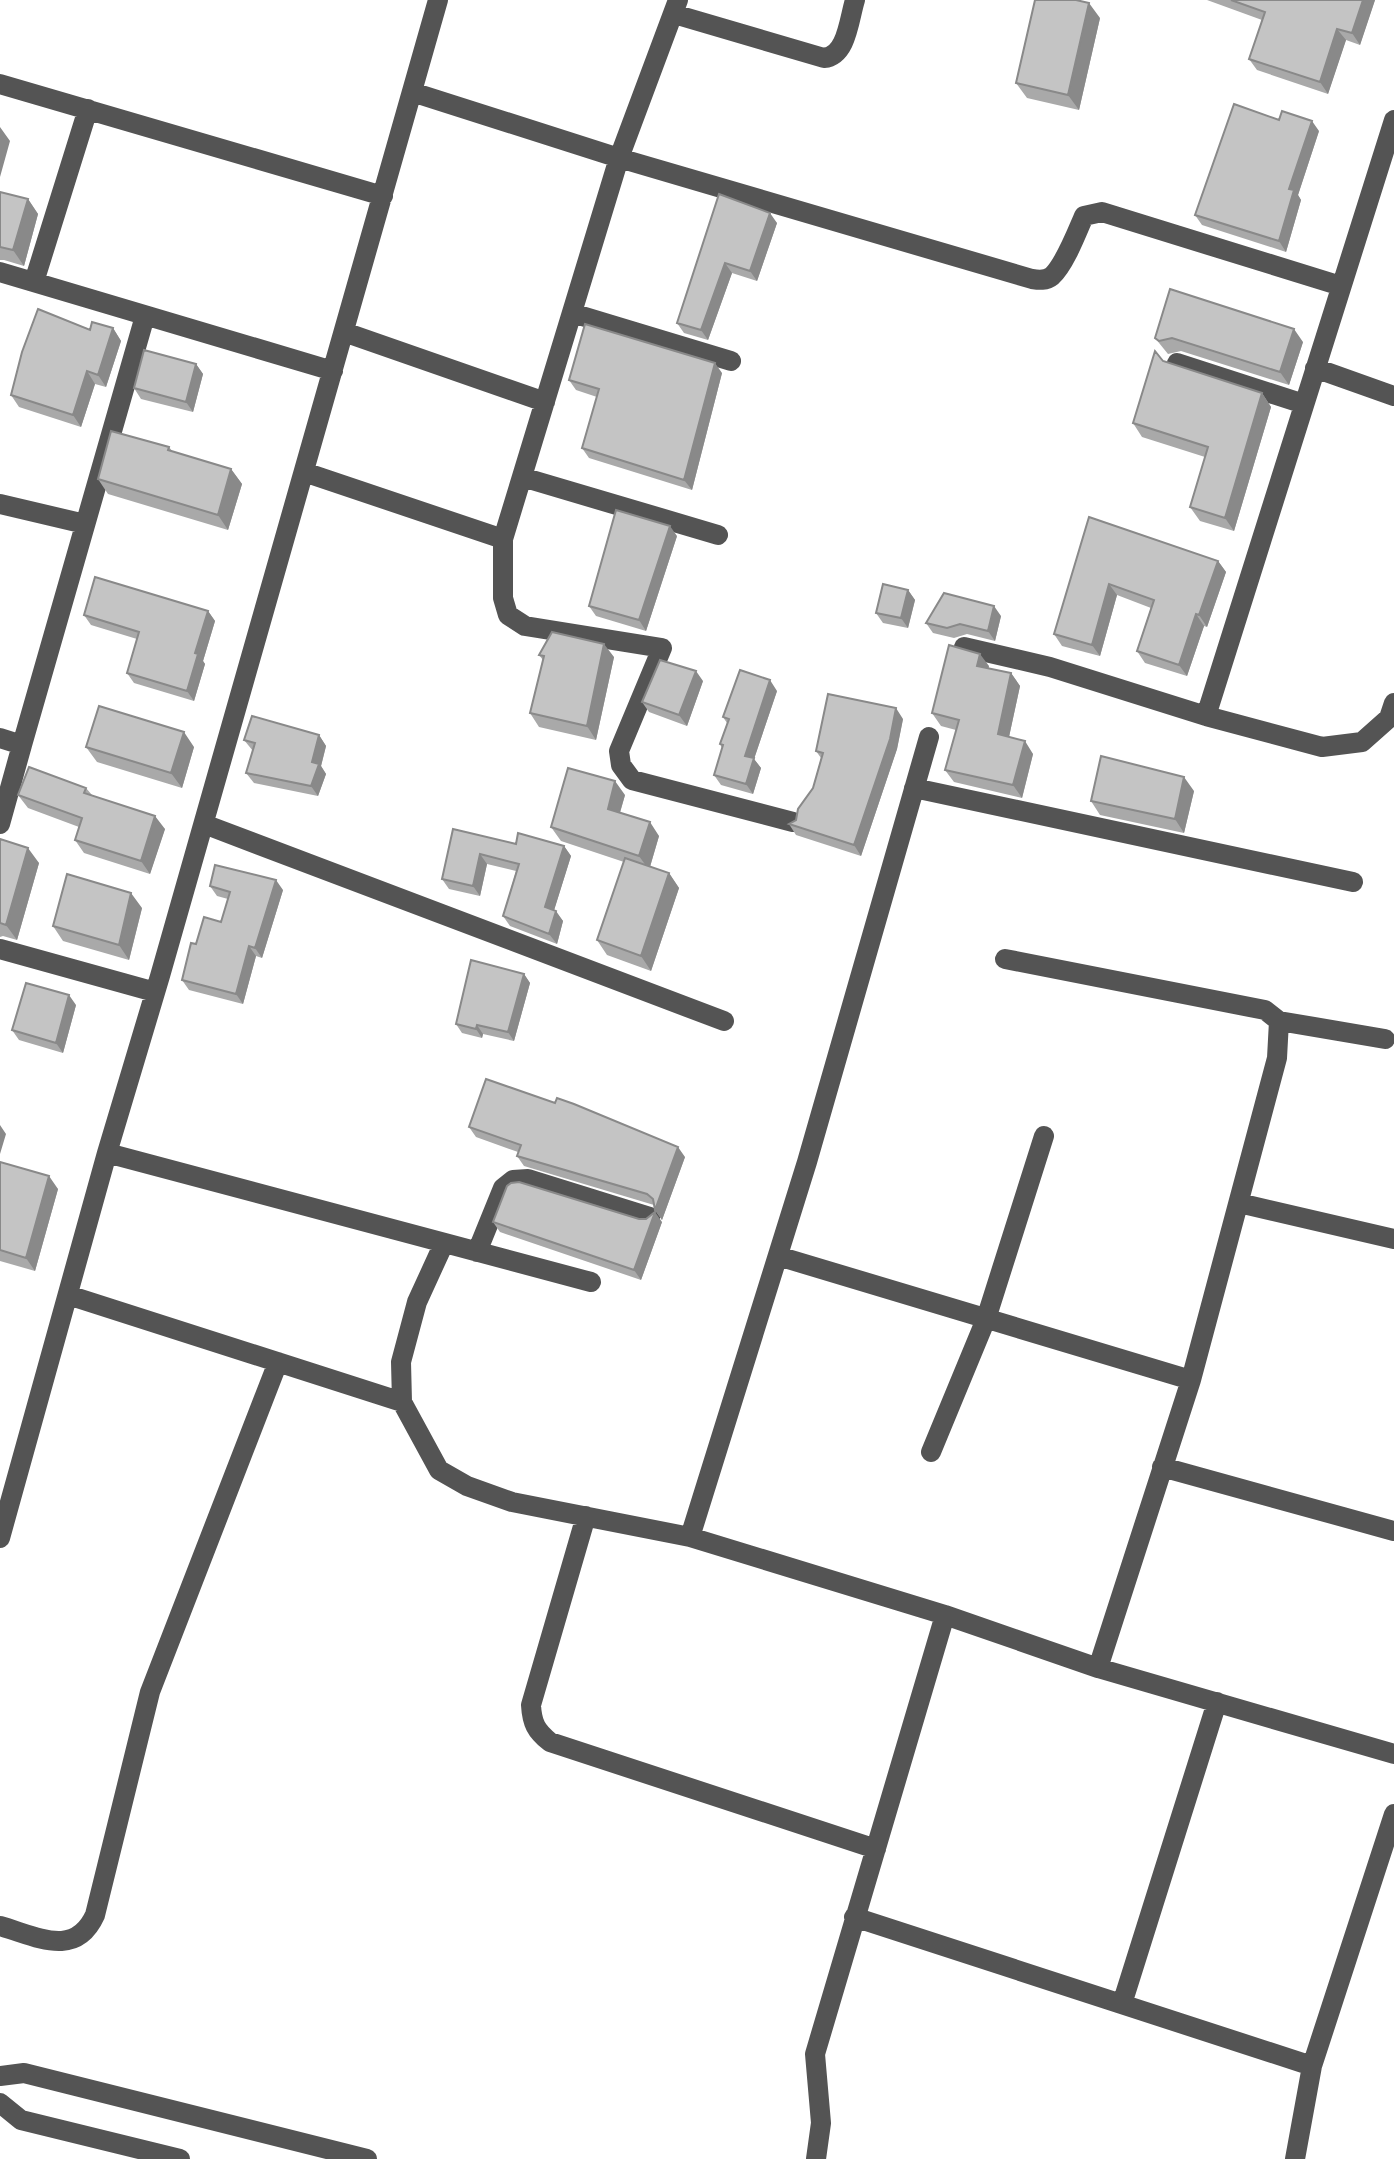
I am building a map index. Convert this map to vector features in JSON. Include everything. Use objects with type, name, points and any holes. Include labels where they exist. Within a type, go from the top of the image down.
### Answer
[{"type":"street","points":[[0,1538],[107,1153],[204,824],[438,0]]},
{"type":"street","points":[[793,822],[632,780],[621,765],[619,751],[662,648],[525,626],[508,615],[503,598],[503,539],[619,158],[676,7],[824,58],[838,53],[842,46],[855,0]]},
{"type":"street","points":[[0,84],[383,196]]},
{"type":"street","points":[[412,92],[619,158],[1032,279],[1044,280],[1052,275],[1076,236],[1084,216],[1102,212],[1341,286]]},
{"type":"street","points":[[34,282],[88,109]]},
{"type":"street","points":[[1206,716],[1394,120]]},
{"type":"street","points":[[0,272],[333,371]]},
{"type":"street","points":[[572,313],[731,361]]},
{"type":"street","points":[[0,824],[145,316]]},
{"type":"street","points":[[344,332],[545,402]]},
{"type":"street","points":[[1177,363],[1304,404]]},
{"type":"street","points":[[1315,368],[1394,396]]},
{"type":"street","points":[[304,472],[503,539]]},
{"type":"street","points":[[522,477],[718,535]]},
{"type":"street","points":[[0,504],[85,524]]},
{"type":"street","points":[[964,647],[1050,667],[1206,716],[1322,747],[1362,742],[1392,714]]},
{"type":"street","points":[[690,1537],[778,1256],[929,737]]},
{"type":"street","points":[[0,738],[22,745]]},
{"type":"street","points":[[914,788],[1353,882]]},
{"type":"street","points":[[204,824],[724,1021]]},
{"type":"street","points":[[0,949],[155,992]]},
{"type":"street","points":[[1005,959],[1265,1010],[1279,1021],[1385,1039]]},
{"type":"street","points":[[1098,1668],[1191,1380],[1277,1058],[1279,1021]]},
{"type":"street","points":[[931,1452],[986,1319],[1044,1136]]},
{"type":"street","points":[[107,1153],[591,1282]]},
{"type":"street","points":[[477,1252],[503,1188],[513,1180],[528,1179],[650,1217]]},
{"type":"street","points":[[1239,1203],[1394,1239]]},
{"type":"street","points":[[444,1243],[417,1302],[401,1362],[402,1402],[439,1470],[467,1486],[512,1502],[690,1537],[945,1615],[1098,1668],[1394,1754]]},
{"type":"street","points":[[778,1256],[1191,1380]]},
{"type":"street","points":[[68,1295],[402,1402]]},
{"type":"street","points":[[0,1926],[66,1942],[79,1938],[90,1927],[150,1692],[278,1362]]},
{"type":"street","points":[[1162,1467],[1394,1531]]},
{"type":"street","points":[[586,1516],[531,1705],[532,1720],[538,1733],[550,1742],[876,1849]]},
{"type":"street","points":[[816,2159],[821,2123],[815,2054],[945,1615]]},
{"type":"street","points":[[1122,2004],[1217,1702]]},
{"type":"street","points":[[1295,2159],[1312,2066],[1394,1814]]},
{"type":"street","points":[[854,1917],[1312,2066]]},
{"type":"street","points":[[0,2076],[24,2073],[367,2159]]},
{"type":"street","points":[[0,2103],[21,2120],[180,2159]]},
{"type":"building","points":[[1035,0],[1089,3],[1068,95],[1016,83]]},
{"type":"building","points":[[1231,0],[1363,0],[1352,33],[1337,29],[1320,82],[1249,59],[1265,12]]},
{"type":"building","points":[[1234,104],[1279,120],[1282,111],[1312,121],[1289,189],[1294,190],[1279,241],[1195,215]]},
{"type":"building","points":[[0,192],[28,199],[13,250],[0,247]]},
{"type":"building","points":[[719,194],[770,213],[750,271],[725,263],[701,330],[677,323]]},
{"type":"building","points":[[1170,289],[1294,329],[1280,372],[1172,338],[1159,341],[1155,338]]},
{"type":"building","points":[[38,309],[90,330],[92,322],[113,328],[98,375],[87,371],[73,415],[11,395]]},
{"type":"building","points":[[585,324],[715,363],[684,480],[582,448],[599,389],[569,380]]},
{"type":"building","points":[[144,350],[196,364],[186,402],[134,388]]},
{"type":"building","points":[[1155,351],[1163,361],[1262,393],[1225,518],[1190,507],[1208,447],[1133,423]]},
{"type":"building","points":[[111,431],[231,469],[218,515],[98,479]]},
{"type":"building","points":[[616,510],[670,526],[639,620],[589,606]]},
{"type":"building","points":[[1089,517],[1218,561],[1179,665],[1137,651],[1154,600],[1109,584],[1092,645],[1054,634]]},
{"type":"building","points":[[95,577],[208,611],[187,691],[127,673],[139,632],[84,615]]},
{"type":"building","points":[[883,584],[908,590],[901,618],[876,613]]},
{"type":"building","points":[[944,593],[994,606],[988,631],[960,624],[947,628],[926,623]]},
{"type":"building","points":[[552,632],[604,644],[587,726],[530,713],[544,656],[539,655]]},
{"type":"building","points":[[949,645],[980,654],[977,666],[1011,673],[998,734],[1025,741],[1013,785],[945,770],[959,720],[932,713]]},
{"type":"building","points":[[660,660],[696,671],[679,715],[642,702]]},
{"type":"building","points":[[740,670],[770,680],[745,756],[754,758],[746,784],[714,775],[729,719],[723,717]]},
{"type":"building","points":[[828,694],[896,708],[890,739],[854,845],[789,824],[796,820],[798,809],[813,788],[823,753],[816,751]]},
{"type":"building","points":[[99,706],[184,732],[171,773],[86,747]]},
{"type":"building","points":[[252,716],[319,735],[312,762],[319,764],[311,786],[246,773],[255,743],[244,740]]},
{"type":"building","points":[[1101,756],[1184,777],[1175,819],[1091,801]]},
{"type":"building","points":[[29,767],[86,788],[84,793],[155,816],[141,861],[75,840],[82,818],[18,795]]},
{"type":"building","points":[[568,768],[615,781],[608,809],[650,822],[639,856],[551,827]]},
{"type":"building","points":[[453,829],[516,844],[518,833],[564,846],[545,907],[556,911],[549,934],[503,916],[519,864],[480,854],[473,886],[442,879]]},
{"type":"building","points":[[0,839],[28,848],[6,925],[0,923]]},
{"type":"building","points":[[625,858],[669,873],[641,956],[597,940]]},
{"type":"building","points":[[215,865],[276,880],[255,948],[249,946],[236,994],[182,980],[191,943],[196,944],[204,917],[221,922],[230,892],[210,886]]},
{"type":"building","points":[[67,874],[131,893],[119,945],[53,926]]},
{"type":"building","points":[[471,960],[524,974],[508,1032],[456,1024]]},
{"type":"building","points":[[26,983],[69,995],[56,1043],[12,1030]]},
{"type":"building","points":[[486,1079],[555,1103],[557,1098],[574,1104],[678,1147],[655,1210],[653,1199],[647,1194],[517,1156],[521,1145],[469,1127]]},
{"type":"building","points":[[0,1162],[49,1176],[26,1258],[0,1250]]},
{"type":"building","points":[[519,1182],[639,1219],[646,1219],[655,1212],[634,1270],[493,1222],[507,1186]]}]
